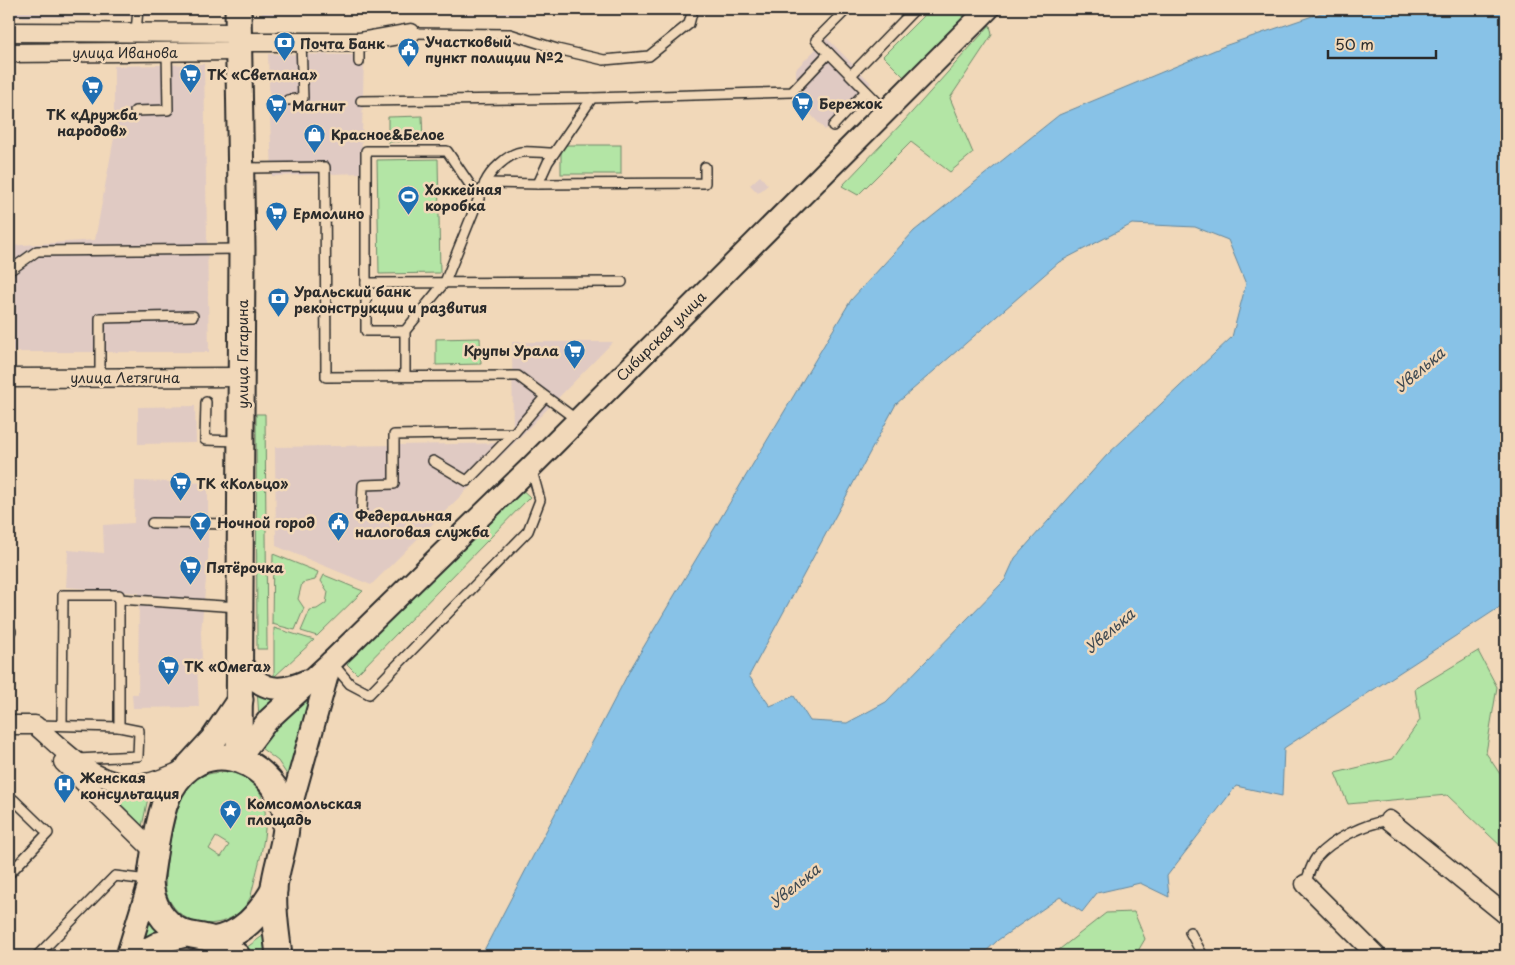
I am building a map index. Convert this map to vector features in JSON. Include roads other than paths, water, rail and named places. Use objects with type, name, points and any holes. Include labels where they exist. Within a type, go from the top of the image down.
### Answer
[{"type":"main road","name":"улица Гагарина","points":[[239,758],[242,441],[240,34]]},
{"type":"main road","points":[[237,956],[201,937],[175,928],[161,916],[153,902],[150,881],[166,799],[175,782],[213,740],[240,700]]},
{"type":"main road","points":[[186,769],[211,758],[239,758],[255,767],[269,780],[284,807],[287,820],[274,890],[279,956]]},
{"type":"main road","points":[[201,937],[224,938],[245,927],[265,904],[274,890]]},
{"type":"street","name":"Сибирская улица","points":[[239,758],[268,720],[331,662],[531,467],[988,9]]},
{"type":"street","name":"улица Иванова","points":[[9,32],[240,34],[301,42],[359,42],[410,33]]},
{"type":"street","name":"улица Иванова","points":[[9,53],[167,52],[240,34]]},
{"type":"street","name":"улица Летягина","points":[[9,378],[242,376]]},
{"type":"street","name":"Сибирская улица","points":[[239,660],[256,681],[280,690],[313,678]]},
{"type":"street","points":[[287,820],[331,662]]},
{"type":"street","points":[[23,725],[97,776],[118,783],[147,783],[186,769]]},
{"type":"street","points":[[23,725],[155,852]]},
{"type":"street","points":[[1389,820],[1506,915]]},
{"type":"street","points":[[127,956],[150,881]]},
{"type":"street","points":[[1305,884],[1377,956]]},
{"type":"street","points":[[134,956],[158,943],[201,937]]},
{"type":"lane","points":[[136,32],[138,9]]},
{"type":"lane","points":[[410,33],[510,34],[557,49],[604,60],[649,56],[688,24],[693,9]]},
{"type":"lane","points":[[847,9],[816,40],[886,111]]},
{"type":"lane","points":[[851,75],[915,9]]},
{"type":"lane","points":[[288,100],[303,98],[301,42]]},
{"type":"lane","points":[[359,42],[359,62]]},
{"type":"lane","points":[[136,111],[168,110],[167,52]]},
{"type":"lane","points":[[361,101],[592,98],[792,92],[829,53]]},
{"type":"lane","points":[[833,126],[866,91]]},
{"type":"lane","points":[[538,184],[554,153],[592,98]]},
{"type":"lane","points":[[405,331],[366,331],[366,151],[447,151],[479,198]]},
{"type":"lane","points":[[405,376],[405,331],[445,282],[488,175],[520,152],[554,153]]},
{"type":"lane","points":[[241,168],[325,167],[326,377],[518,376],[577,420]]},
{"type":"lane","points":[[485,184],[705,183],[705,167]]},
{"type":"lane","points":[[12,269],[37,251],[242,249]]},
{"type":"lane","points":[[366,284],[622,282]]},
{"type":"lane","points":[[100,377],[100,318],[193,316]]},
{"type":"lane","points":[[433,461],[467,481],[514,433],[545,397]]},
{"type":"lane","points":[[206,402],[205,440],[242,441]]},
{"type":"lane","points":[[362,508],[363,485],[394,484],[394,435],[514,433]]},
{"type":"lane","points":[[331,662],[350,684],[370,694],[528,531],[540,500],[531,467]]},
{"type":"lane","points":[[152,523],[241,524]]},
{"type":"lane","points":[[62,725],[63,595],[119,595],[119,727]]},
{"type":"lane","points":[[119,599],[240,607]]},
{"type":"lane","points":[[23,725],[119,727],[139,730],[138,756],[74,759]]},
{"type":"lane","points":[[9,799],[14,800],[48,833],[9,874]]},
{"type":"lane","points":[[1305,884],[1316,859],[1338,841],[1367,824],[1389,820]]},
{"type":"lane","points":[[37,956],[115,876],[150,881]]},
{"type":"lane","points":[[1190,932],[1203,956]]},
{"type":"water","name":"Увелька","points":[[1333,9],[1506,9],[1506,603],[1284,748],[1282,796],[1236,786],[1167,876],[1169,897],[1140,883],[1097,893],[1082,912],[1060,897],[998,940],[981,956],[481,956],[631,668],[851,300],[914,231],[1059,115],[1227,45]],"holes":[[[1132,224],[1195,227],[1228,240],[1246,284],[1232,337],[1107,455],[1015,558],[1005,580],[886,702],[847,723],[810,721],[794,696],[770,706],[749,676],[896,404],[1059,262]]]},
{"type":"place","name":"Почта Банк","points":[[284,62]]},
{"type":"place","name":"Участковый пункт полиции №2","points":[[409,68]]},
{"type":"place","name":"ТК «Светлана»","points":[[191,93]]},
{"type":"place","name":"ТК «Дружба народов»","points":[[92,105]]},
{"type":"place","name":"Бережок","points":[[803,122]]},
{"type":"place","name":"Магнит","points":[[276,124]]},
{"type":"place","name":"Красное&Белое","points":[[315,153]]},
{"type":"place","name":"Хоккейная коробка","points":[[409,216]]},
{"type":"place","name":"Ермолино","points":[[277,232]]},
{"type":"place","name":"Уральский банк реконструкции и развития","points":[[278,318]]},
{"type":"place","name":"Крупы Урала","points":[[575,369]]},
{"type":"place","name":"ТК «Кольцо»","points":[[180,502]]},
{"type":"place","name":"Ночной город","points":[[201,541]]},
{"type":"place","name":"Федеральная налоговая служба","points":[[339,542]]},
{"type":"place","name":"Пятёрочка","points":[[190,586]]},
{"type":"place","name":"ТК «Омега»","points":[[168,685]]},
{"type":"place","name":"Женская консультация","points":[[64,804]]},
{"type":"place","name":"Комсомольская площадь","points":[[231,830]]}]
